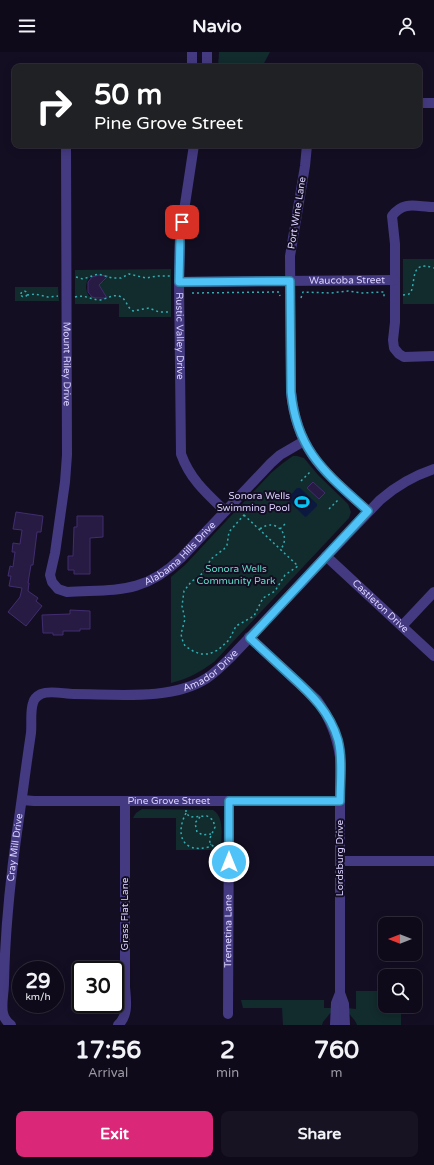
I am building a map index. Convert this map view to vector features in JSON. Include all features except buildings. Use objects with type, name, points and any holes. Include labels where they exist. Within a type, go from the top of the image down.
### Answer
[{"type":"street","points":[[192,52],[192,64]]},
{"type":"street","points":[[207,52],[207,64]]},
{"type":"street","points":[[422,103],[434,103]]},
{"type":"street","name":"Mount Riley Drive","points":[[52,582],[50,575],[55,553],[65,482],[68,440],[66,148]]},
{"type":"street","name":"Rustic Valley Drive","points":[[194,148],[175,279],[181,454],[186,467],[193,478],[225,511]]},
{"type":"street","name":"Port Wine Lane","points":[[307,148],[291,250],[291,392],[293,409],[297,426],[315,460],[329,476],[368,511]]},
{"type":"street","points":[[434,207],[413,205],[404,206],[397,210],[392,216],[395,244],[394,348],[404,357],[411,358],[434,356]]},
{"type":"street","name":"Waucoba Street","points":[[175,279],[290,281],[395,280]]},
{"type":"street","name":"Alabama Hills Drive","points":[[52,582],[58,589],[67,592],[126,589],[150,581],[170,569],[271,463],[280,455],[304,441]]},
{"type":"street","name":"Amador Drive","points":[[35,699],[41,694],[50,693],[154,694],[182,690],[207,678],[220,668],[250,638],[368,511],[390,491],[410,479],[434,469]]},
{"type":"street","name":"Castleton Drive","points":[[326,556],[434,656]]},
{"type":"street","points":[[402,626],[434,592]]},
{"type":"street","name":"Lordsburg Drive","points":[[250,638],[316,700],[332,725],[338,741],[340,757],[340,993],[336,1003],[340,1022]]},
{"type":"street","name":"Cray Mill Drive","points":[[9,1023],[3,1014],[2,1007],[6,935],[13,863],[31,729],[32,710],[35,699]]},
{"type":"street","name":"Pine Grove Street","points":[[22,800],[340,801]]},
{"type":"street","name":"Grass Flat Lane","points":[[118,1025],[124,1018],[126,1011],[125,801]]},
{"type":"street","name":"Tremetina Lane","points":[[228,1014],[229,801]]},
{"type":"street","points":[[340,861],[434,861]]},
{"type":"path","points":[[166,222],[169,221],[171,217],[168,212]]},
{"type":"path","points":[[403,295],[409,294],[413,278],[420,266],[434,268]]},
{"type":"path","points":[[75,276],[82,279],[98,274],[112,278],[121,278],[129,274],[146,278],[157,276],[175,279]]},
{"type":"path","points":[[301,298],[303,292],[331,293],[348,291],[361,293],[384,292],[384,297]]},
{"type":"path","points":[[192,293],[279,292],[281,298]]},
{"type":"path","points":[[27,295],[35,294],[48,297],[59,296]]},
{"type":"path","points":[[75,298],[86,296],[101,300],[112,296],[119,296],[123,298],[129,308],[134,311],[149,308],[159,312],[171,312]]},
{"type":"path","points":[[301,481],[310,472]]},
{"type":"path","points":[[329,509],[339,499]]},
{"type":"path","points":[[244,515],[259,530],[298,566],[284,575],[275,591],[263,598],[254,616],[239,624],[222,648],[213,653],[200,654],[193,651],[185,646],[181,634],[185,620],[182,602],[183,594],[188,584],[202,575],[211,559],[224,549],[227,545],[230,532],[244,515]]},
{"type":"path","points":[[259,530],[270,524],[280,529],[286,539],[280,550]]},
{"type":"path","points":[[280,529],[285,524]]},
{"type":"path","points":[[186,809],[180,831],[184,844],[195,848],[208,847],[211,844]]},
{"type":"path","points":[[186,813],[190,817],[209,817],[213,820],[215,827],[211,834],[211,844],[215,847],[221,848]]},
{"type":"path","points":[[200,817],[195,823],[197,832],[203,835],[211,834]]},
{"type":"green space","points":[[219,52],[270,52],[264,64],[218,64]]},
{"type":"green space","points":[[403,259],[434,259],[434,304],[403,304]]},
{"type":"green space","points":[[171,269],[171,317],[119,317],[119,304],[75,304],[75,270]],"holes":[[[99,275],[107,277],[103,282],[99,281],[96,292],[103,292],[106,297],[99,299],[89,296],[86,287],[89,278]]]},
{"type":"green space","points":[[15,287],[58,287],[59,301],[15,301]]},
{"type":"green space","name":"Sonora Wells Community Park","points":[[293,456],[304,458],[318,475],[348,504],[351,512],[349,518],[214,662],[194,675],[171,683],[171,577],[185,565],[271,473]]},
{"type":"green space","points":[[142,809],[213,810],[217,813],[221,822],[221,850],[176,850],[176,818],[133,818],[136,813]]},
{"type":"green space","points":[[356,991],[378,991],[378,1013],[401,1013],[401,1025],[357,1025],[349,1013],[348,1008],[356,1009]]},
{"type":"green space","points":[[241,1000],[324,1000],[324,1008],[332,1008],[332,1011],[322,1025],[283,1025],[282,1008],[243,1008]]},
{"type":"water","name":"Sonora Wells Swimming Pool","points":[[297,488],[300,488],[317,504],[317,506],[305,517],[288,500]]},
{"type":"place","name":"Sonora Wells Swimming Pool","points":[[302,502]]},
{"type":"route","points":[[182,222],[180,237],[179,282],[290,281],[291,392],[297,426],[304,441],[319,465],[368,511],[250,638],[310,694],[325,712],[338,741],[340,757],[340,801],[229,801],[229,862]]}]
